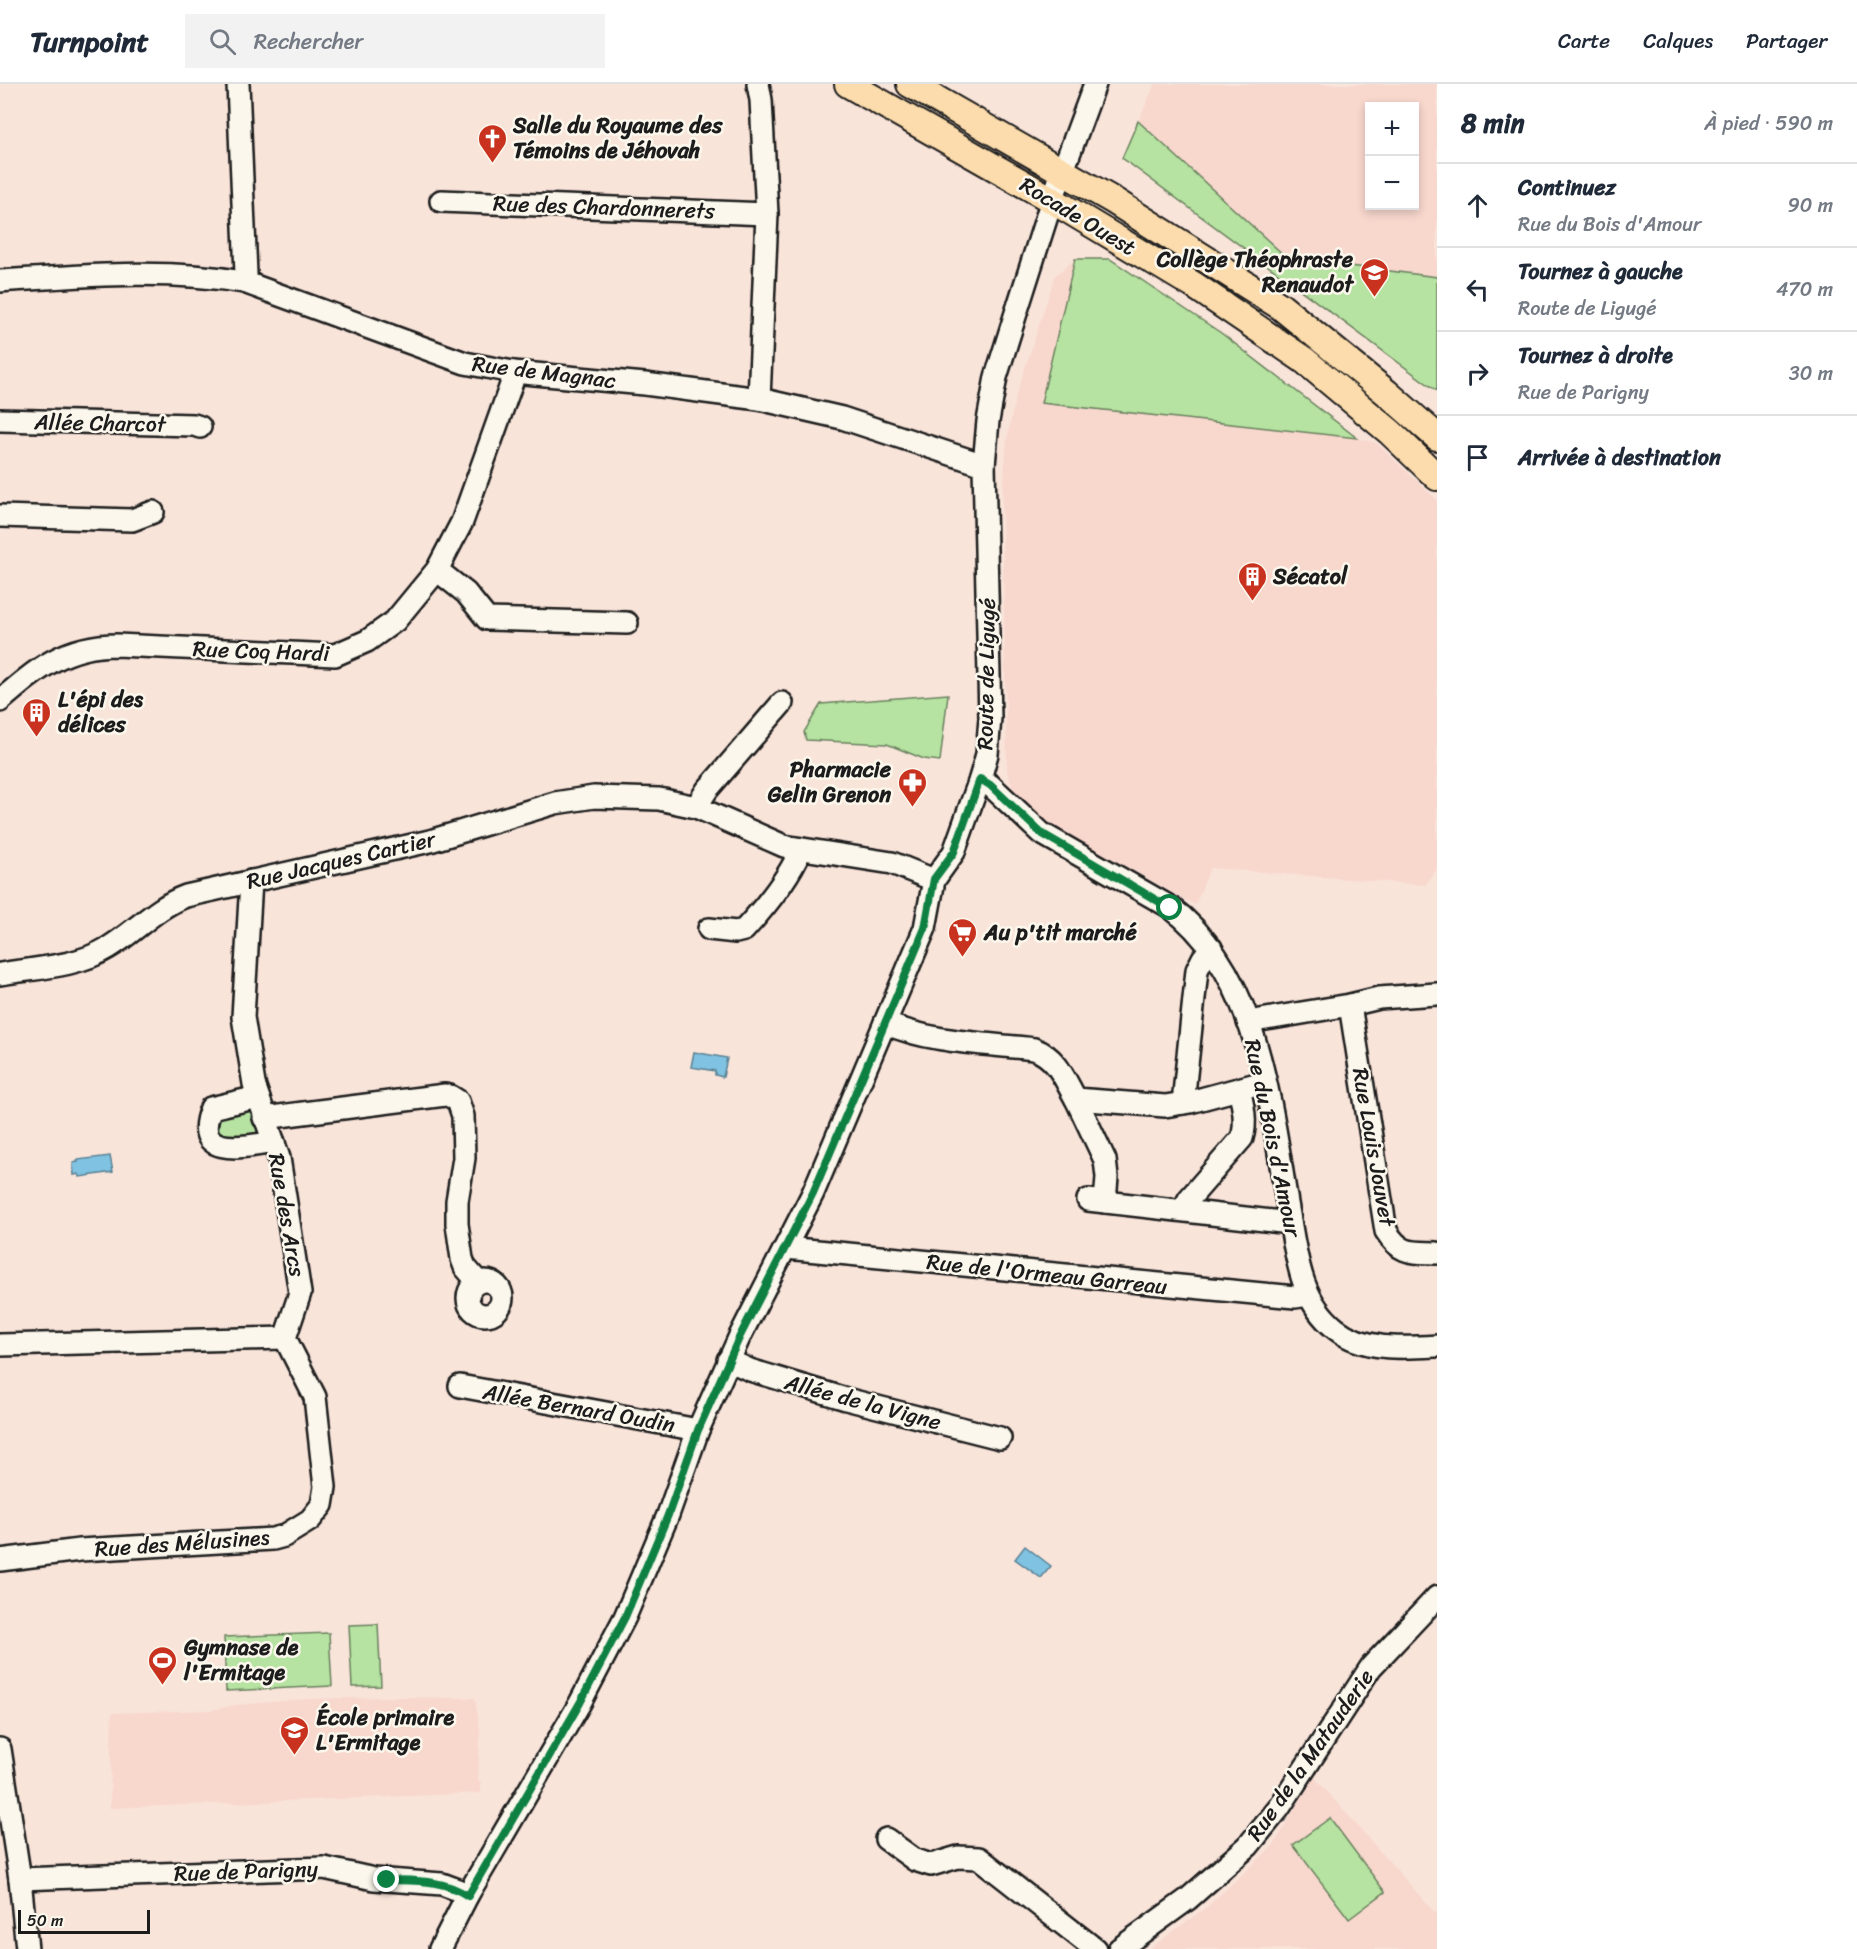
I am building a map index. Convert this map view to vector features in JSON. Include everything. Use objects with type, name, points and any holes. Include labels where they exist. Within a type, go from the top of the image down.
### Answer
[{"type":"main road","name":"Rocade Ouest","points":[[848,84],[1058,185]]},
{"type":"main road","points":[[875,84],[1197,264],[1222,267],[1280,306],[1437,437]]},
{"type":"main road","name":"Rocade Ouest","points":[[910,84],[1058,185],[1195,286],[1304,360],[1390,432],[1437,477]]},
{"type":"street","points":[[238,84],[246,274],[244,282]]},
{"type":"street","points":[[758,84],[761,100],[767,214],[759,399]]},
{"type":"street","name":"Route de Ligugé","points":[[440,1949],[468,1896],[580,1703],[625,1617],[668,1515],[698,1430],[729,1360],[813,1193],[925,928],[934,879],[954,852],[980,779],[987,754],[990,718],[984,465],[988,421],[996,377],[1058,185],[1095,84]]},
{"type":"street","name":"Rue des Chardonnerets","points":[[441,201],[767,214]]},
{"type":"street","name":"Rue de Magnac","points":[[0,281],[163,274],[209,276],[244,282],[465,363],[513,372],[645,384],[759,399],[842,418],[984,465]]},
{"type":"street","name":"Rue Coq Hardi","points":[[0,701],[33,672],[50,661],[72,652],[98,646],[117,645],[335,656],[367,641],[395,621],[437,570],[462,522],[512,382],[513,372]]},
{"type":"street","name":"Allée Charcot","points":[[0,420],[200,427]]},
{"type":"street","points":[[0,516],[132,520],[153,512]]},
{"type":"street","points":[[437,570],[466,593],[487,619],[627,624]]},
{"type":"street","points":[[696,807],[706,790],[783,703]]},
{"type":"street","name":"Rue du Bois d'Amour","points":[[980,779],[990,785],[1041,833],[1170,908],[1188,921],[1211,948],[1229,977],[1259,1053],[1290,1223],[1302,1280],[1308,1295],[1322,1316],[1337,1330],[1359,1341],[1378,1346],[1437,1346]]},
{"type":"street","name":"Rue Jacques Cartier","points":[[0,974],[70,962],[97,954],[109,948],[171,902],[201,892],[430,841],[562,801],[594,797],[659,799],[696,807],[784,846],[892,863],[934,879]]},
{"type":"street","points":[[709,929],[736,932],[744,930],[783,880],[801,849]]},
{"type":"street","name":"Rue des Arcs","points":[[251,881],[243,1017],[258,1097],[274,1142],[284,1185],[300,1293],[285,1338]]},
{"type":"street","points":[[1184,1103],[1197,970],[1211,948]]},
{"type":"street","points":[[1248,1022],[1350,1005],[1378,998],[1437,994]]},
{"type":"street","name":"Rue Louis Jouvet","points":[[1350,1005],[1386,1231],[1394,1244],[1409,1252],[1437,1253]]},
{"type":"street","points":[[885,1023],[908,1033],[928,1037],[1034,1049],[1047,1053],[1055,1062],[1076,1099],[1105,1160],[1107,1177],[1096,1201],[1290,1223]]},
{"type":"street","points":[[1076,1099],[1165,1106],[1264,1082]]},
{"type":"street","points":[[1183,1210],[1189,1199],[1242,1138],[1245,1129],[1239,1089]]},
{"type":"street","points":[[264,1118],[445,1095],[458,1101],[463,1116],[464,1148],[457,1201],[457,1224],[462,1259],[465,1267],[478,1282]]},
{"type":"street","points":[[258,1097],[211,1108],[206,1122],[208,1135],[216,1145],[225,1148],[274,1142]]},
{"type":"street","name":"Rue de l'Ormeau Garreau","points":[[786,1248],[1295,1298],[1308,1295]]},
{"type":"street","points":[[0,1345],[285,1338]]},
{"type":"street","name":"Rue des Mélusines","points":[[0,1560],[80,1550],[273,1539],[284,1536],[310,1520],[322,1505],[325,1487],[315,1397],[285,1338]]},
{"type":"street","name":"Allée de la Vigne","points":[[729,1360],[750,1370],[846,1399],[1000,1438]]},
{"type":"street","name":"Allée Bernard Oudin","points":[[460,1386],[698,1430]]},
{"type":"street","name":"Rue de la Matauderie","points":[[1119,1949],[1188,1899],[1248,1846],[1279,1808],[1371,1667],[1437,1597]]},
{"type":"street","points":[[0,1749],[20,1879],[27,1949]]},
{"type":"street","points":[[886,1839],[915,1860],[931,1865],[958,1857],[979,1858],[1095,1949]]},
{"type":"street","name":"Rue de Parigny","points":[[20,1879],[324,1868],[374,1878],[442,1884],[456,1888],[468,1896]]},
{"type":"shaded area","name":"Collège Théophraste Renaudot","points":[[1155,84],[1437,84],[1437,391],[1122,158]]},
{"type":"shaded area","points":[[1075,259],[1110,259],[1221,333],[1357,438],[1376,443],[1437,500],[1437,869],[1425,885],[1210,868],[1195,905],[1046,822],[1015,794],[1007,771],[1002,505],[1007,440],[1015,399],[1055,276]]},
{"type":"shaded area","name":"École primaire L'Ermitage","points":[[475,1698],[480,1731],[478,1781],[481,1782],[481,1793],[110,1808],[112,1713],[212,1710],[235,1705],[309,1699]]},
{"type":"shaded area","points":[[1314,1777],[1435,1913],[1437,1912],[1437,1949],[1149,1949],[1208,1906],[1273,1846]]},
{"type":"green space","points":[[1138,121],[1287,258],[1437,277],[1437,391],[1122,158]]},
{"type":"green space","points":[[1075,259],[1110,259],[1221,333],[1357,438],[1041,403]]},
{"type":"green space","points":[[948,694],[940,761],[924,759],[887,744],[806,740],[804,732],[821,704]]},
{"type":"green space","points":[[253,1109],[259,1133],[257,1138],[222,1142],[214,1122],[216,1115]]},
{"type":"green space","points":[[378,1624],[381,1686],[352,1687],[349,1625]]},
{"type":"green space","points":[[329,1633],[332,1686],[226,1691],[224,1637]]},
{"type":"green space","points":[[1330,1818],[1385,1892],[1349,1919],[1293,1845]]},
{"type":"water","points":[[694,1052],[727,1058],[723,1077],[715,1075],[715,1071],[691,1067]]},
{"type":"water","points":[[110,1156],[113,1172],[80,1177],[79,1174],[74,1175],[73,1163],[78,1162],[77,1160]]},
{"type":"water","points":[[1025,1546],[1051,1566],[1041,1578],[1015,1559]]},
{"type":"place","name":"Salle du Royaume des Témoins de Jéhovah","points":[[492,164]]},
{"type":"place","name":"Collège Théophraste Renaudot","points":[[1374,298]]},
{"type":"place","name":"Sécatol","points":[[1252,602]]},
{"type":"place","name":"L'épi des délices","points":[[37,738]]},
{"type":"place","name":"Pharmacie Gelin Grenon","points":[[912,808]]},
{"type":"place","name":"Au p'tit marché","points":[[963,958]]},
{"type":"place","name":"Gymnase de l'Ermitage","points":[[163,1686]]},
{"type":"place","name":"École primaire L'Ermitage","points":[[295,1756]]},
{"type":"route","points":[[387,1880],[442,1884],[456,1888],[468,1896],[580,1703],[625,1617],[668,1515],[698,1430],[739,1338],[813,1193],[925,928],[934,879],[954,852],[980,779],[990,785],[1041,833],[1170,908]]}]
